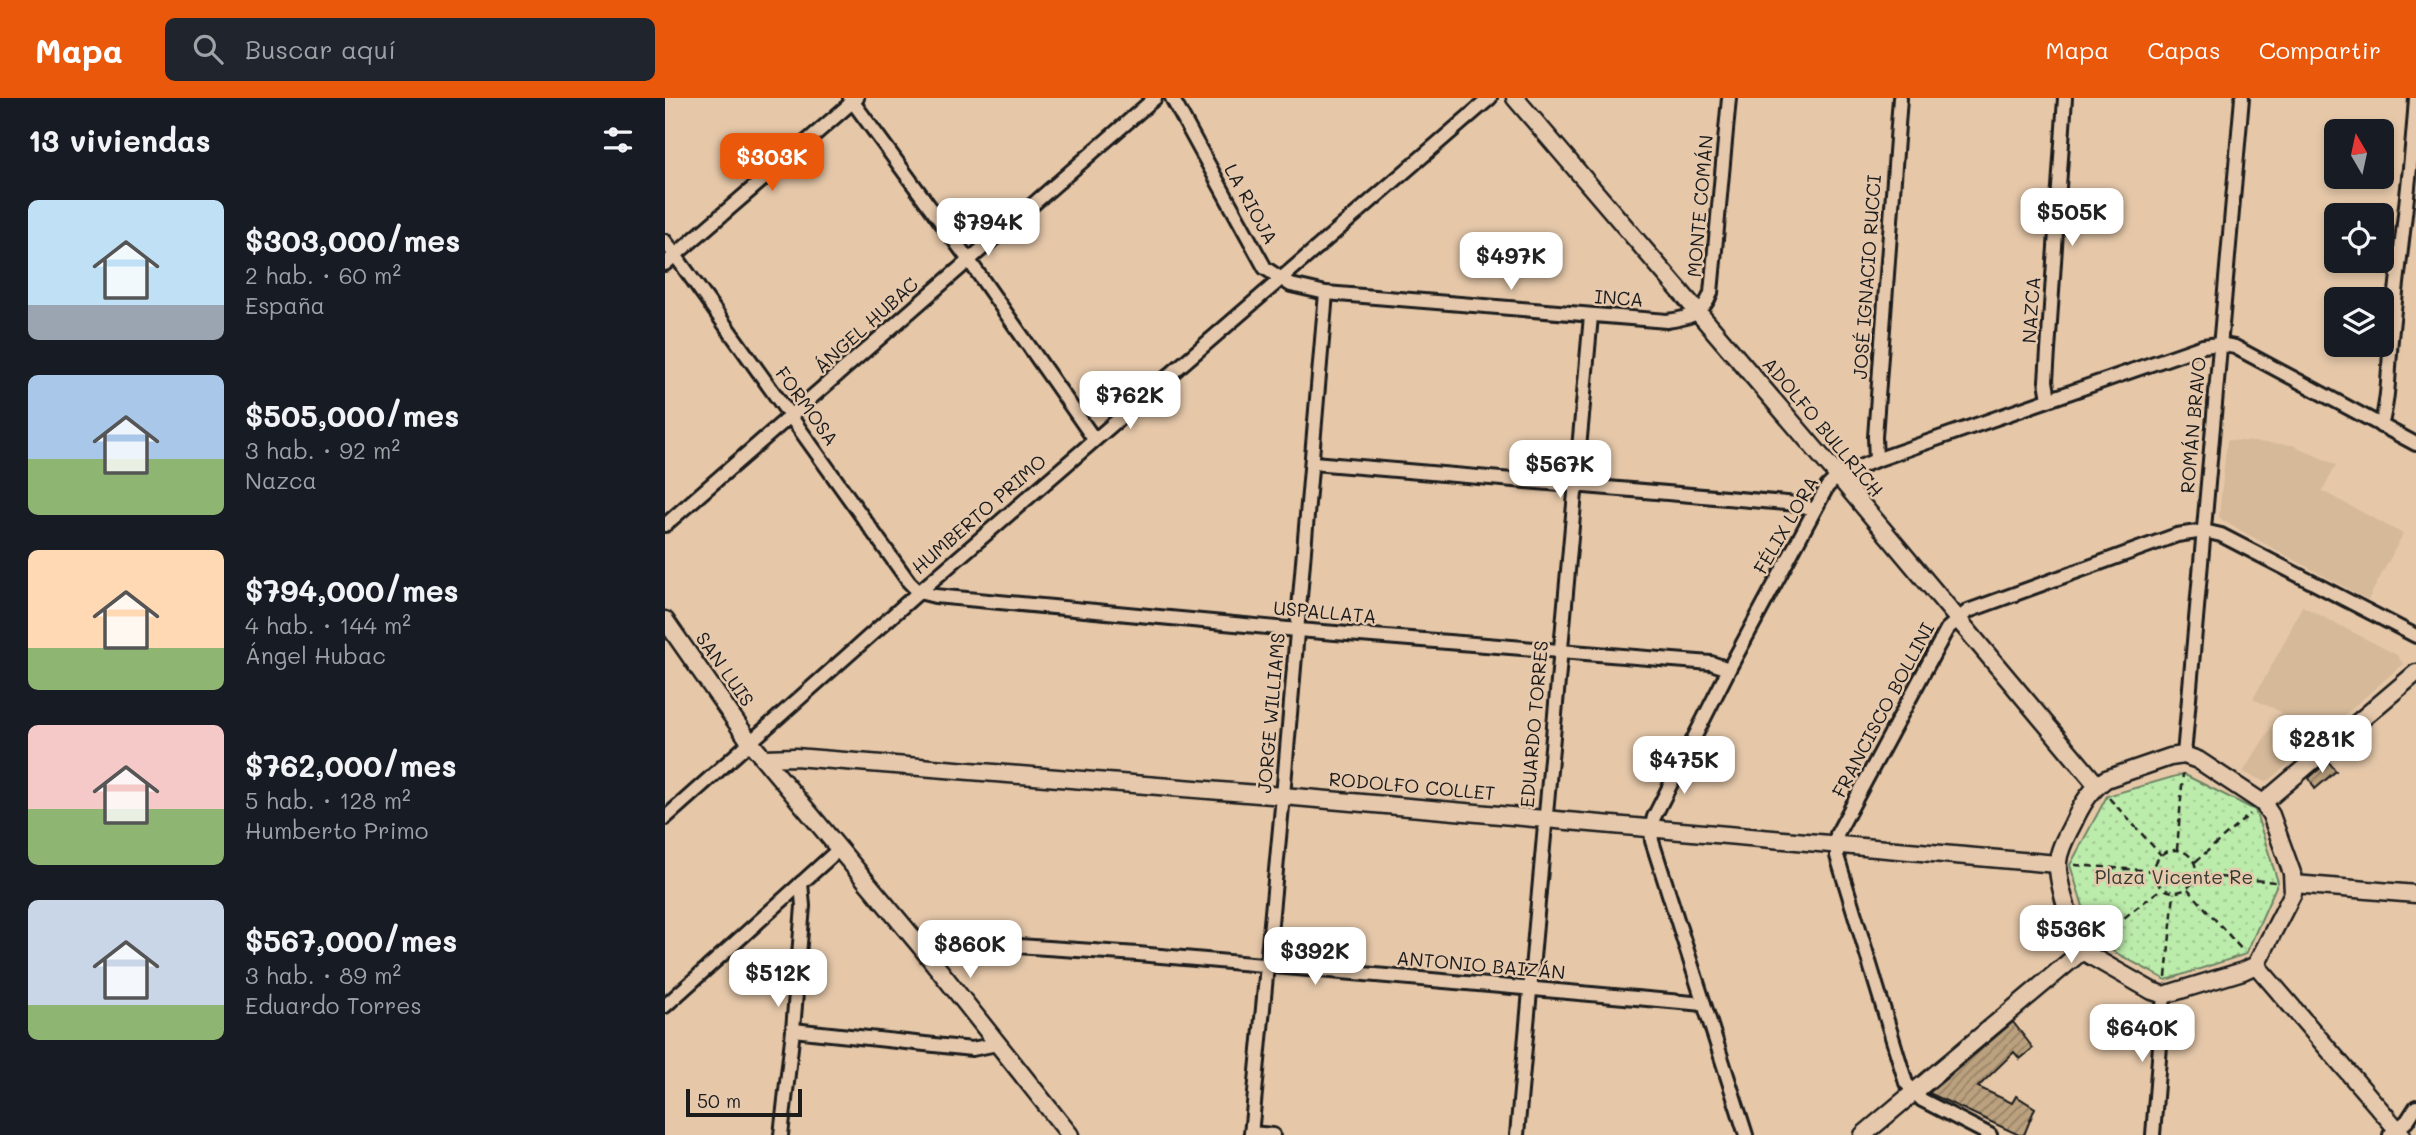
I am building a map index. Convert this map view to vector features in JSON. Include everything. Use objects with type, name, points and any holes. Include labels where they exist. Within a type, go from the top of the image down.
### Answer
[{"type":"street","name":"ÁNGEL HUBAC","points":[[665,525],[1155,98]]},
{"type":"street","name":"LA RIOJA","points":[[1172,98],[1265,268],[1280,280]]},
{"type":"street","name":"HUMBERTO PRIMO","points":[[665,818],[1094,439],[1490,98]]},
{"type":"street","name":"ADOLFO BULLRICH","points":[[1515,98],[1838,476],[2097,785]]},
{"type":"street","name":"MONTE COMÁN","points":[[1699,313],[1708,303],[1713,280],[1729,98]]},
{"type":"street","name":"JOSÉ IGNACIO RUCCI","points":[[1876,460],[1875,436],[1900,98]]},
{"type":"street","name":"NAZCA","points":[[2049,399],[2046,381],[2066,98]]},
{"type":"street","name":"ROMÁN BRAVO","points":[[2184,755],[2242,98]]},
{"type":"street","points":[[2381,426],[2386,408],[2391,332],[2412,171],[2416,98]]},
{"type":"street","points":[[670,260],[853,99],[1094,439]]},
{"type":"street","name":"FORMOSA","points":[[665,242],[670,260],[791,417],[909,582],[919,592]]},
{"type":"street","points":[[1280,280],[1306,290],[1326,293]]},
{"type":"street","name":"INCA","points":[[1326,293],[1667,321],[1699,313]]},
{"type":"street","name":"JORGE WILLIAMS","points":[[1251,1134],[1313,463],[1326,293]]},
{"type":"street","name":"EDUARDO TORRES","points":[[1517,1135],[1591,316]]},
{"type":"street","points":[[2219,344],[2235,347],[2416,444]]},
{"type":"street","name":"FÉLIX LORA","points":[[1651,829],[1654,817],[1729,669],[1814,510],[1827,487],[1838,476],[2049,399],[2203,346],[2219,344]]},
{"type":"street","points":[[1313,463],[1798,504],[1814,510]]},
{"type":"street","points":[[2204,531],[2221,535],[2416,636]]},
{"type":"street","name":"FRANCISCO BOLLINI","points":[[1836,845],[1837,834],[1927,665],[1947,629],[1957,618],[1968,611],[2178,535],[2204,531]]},
{"type":"street","name":"USPALLATA","points":[[919,592],[1298,629],[1711,663],[1729,669]]},
{"type":"street","name":"SAN LUIS","points":[[665,620],[750,742],[921,947],[1067,1133]]},
{"type":"street","points":[[2263,803],[2416,673]]},
{"type":"street","points":[[2184,755],[2198,760],[2263,803],[2294,884],[2289,904],[2256,965],[2164,995],[2152,991],[2082,951],[2057,864],[2061,849],[2087,796],[2097,785],[2106,779],[2184,755]]},
{"type":"street","name":"RODOLFO COLLET","points":[[764,758],[795,757],[1283,796],[2057,864]]},
{"type":"street","points":[[1651,829],[1652,841],[1746,1135]]},
{"type":"street","points":[[1836,845],[1837,856],[1903,1075],[1913,1092],[1922,1100],[1990,1135]]},
{"type":"street","points":[[665,1006],[838,850]]},
{"type":"street","points":[[782,1135],[803,906],[801,883]]},
{"type":"street","points":[[2294,884],[2416,894]]},
{"type":"street","name":"ANTONIO BAIZÁN","points":[[921,947],[942,941],[1138,954],[1705,1004]]},
{"type":"street","points":[[1863,1135],[2082,951]]},
{"type":"street","points":[[2256,965],[2397,1133],[2416,1107]]},
{"type":"street","points":[[2153,1135],[2164,995]]},
{"type":"street","points":[[793,1030],[972,1049],[996,1044]]},
{"type":"street","points":[[1251,1134],[1273,1135]]},
{"type":"path","points":[[2177,850],[2184,755]]},
{"type":"path","points":[[2097,785],[2161,856]]},
{"type":"path","points":[[2194,863],[2263,803]]},
{"type":"path","points":[[2177,850],[2190,856],[2196,875],[2187,888],[2174,892],[2162,888],[2154,871],[2161,856],[2177,850]]},
{"type":"path","points":[[2057,864],[2154,871]]},
{"type":"path","points":[[2196,875],[2294,884]]},
{"type":"path","points":[[2082,951],[2162,888]]},
{"type":"path","points":[[2187,888],[2256,965]]},
{"type":"path","points":[[2164,995],[2174,892]]},
{"type":"shaded area","points":[[2227,440],[2293,445],[2336,465],[2322,491],[2403,534],[2368,600],[2223,521],[2219,516]]},
{"type":"shaded area","points":[[2302,606],[2397,655],[2403,664],[2270,780],[2263,781],[2243,772],[2281,712],[2253,699]]},
{"type":"green space","name":"Plaza Vicente Re","points":[[2183,774],[2255,810],[2278,882],[2246,954],[2166,980],[2094,941],[2070,865],[2107,796]]},
{"type":"building","points":[[2328,761],[2336,771],[2315,789],[2309,778]]},
{"type":"building","points":[[2013,1022],[2033,1048],[2020,1059],[2014,1052],[1978,1087],[2012,1103],[2016,1096],[2035,1108],[2024,1135],[1929,1093]]}]
